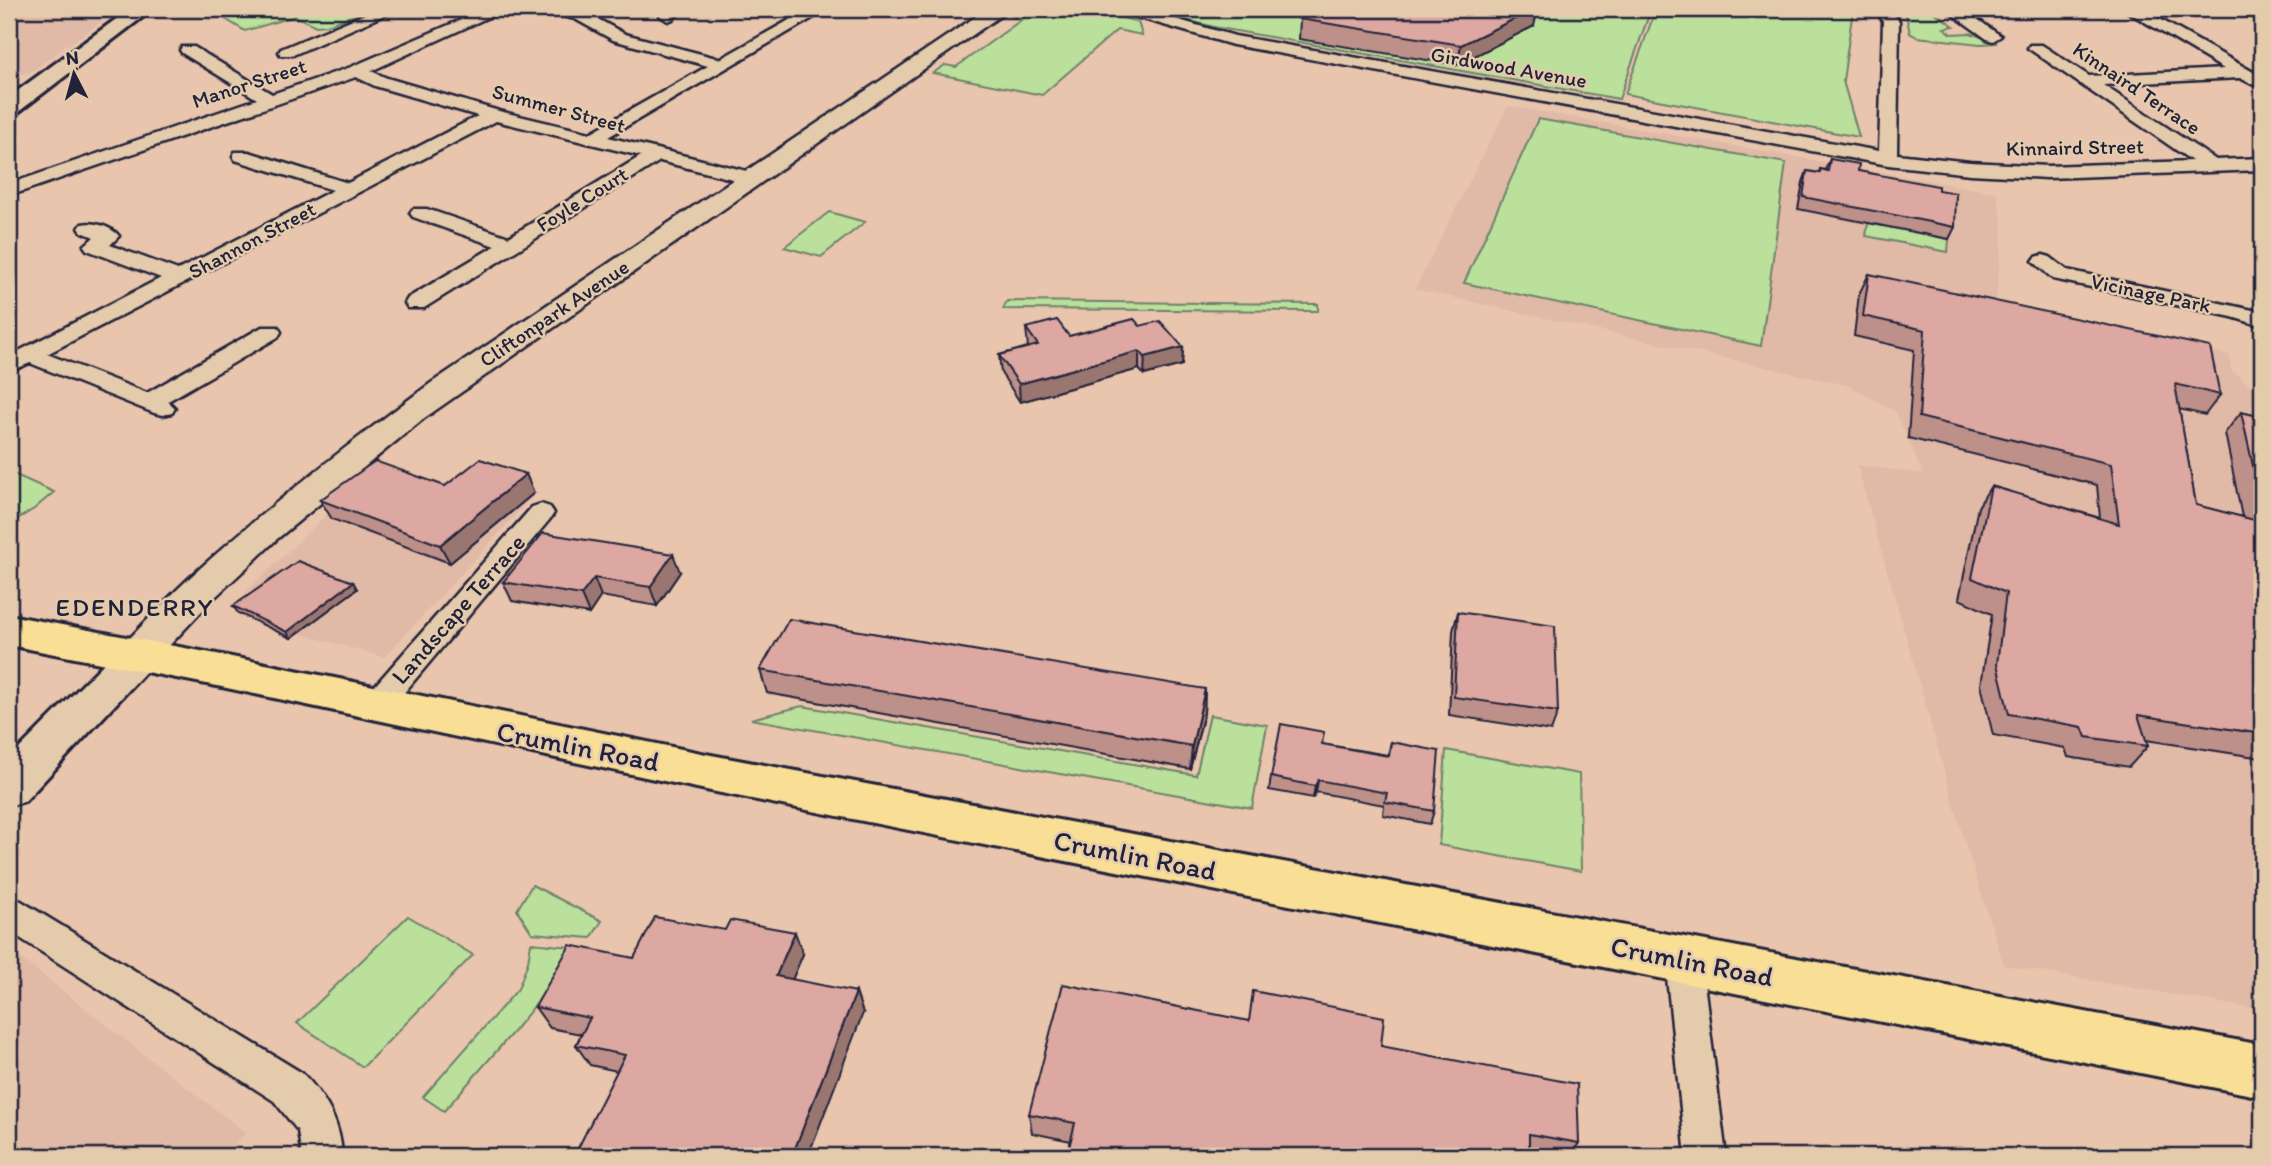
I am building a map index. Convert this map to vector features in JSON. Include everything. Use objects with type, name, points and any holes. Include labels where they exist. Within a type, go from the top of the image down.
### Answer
[{"type":"main road","points":[[9,108],[143,9]]},
{"type":"main road","name":"Crumlin Road","points":[[9,630],[138,654],[723,775],[2262,1072]]},
{"type":"main road","points":[[9,788],[138,654]]},
{"type":"street","points":[[287,52],[390,9]]},
{"type":"street","name":"Manor Street","points":[[9,190],[268,99],[357,71],[498,9]]},
{"type":"street","points":[[550,9],[580,15],[619,37],[723,65]]},
{"type":"street","points":[[591,140],[820,9]]},
{"type":"street","name":"Cliftonpark Avenue","points":[[138,654],[242,550],[371,443],[442,390],[1000,9]]},
{"type":"street","name":"Girdwood Avenue","points":[[1124,9],[1233,40],[1888,159]]},
{"type":"street","points":[[1883,9],[1891,21],[1888,159]]},
{"type":"street","points":[[1953,9],[1993,36]]},
{"type":"street","points":[[2132,9],[2262,84]]},
{"type":"street","points":[[300,28],[320,38]]},
{"type":"street","name":"Kinnaird Terrace","points":[[2036,48],[2212,166]]},
{"type":"street","points":[[218,51],[194,53],[268,99]]},
{"type":"street","name":"Summer Street","points":[[357,71],[381,82],[494,115],[752,178]]},
{"type":"street","points":[[2085,81],[2244,73]]},
{"type":"street","name":"Shannon Street","points":[[19,360],[494,115]]},
{"type":"street","points":[[242,156],[349,189]]},
{"type":"street","name":"Foyle Court","points":[[416,303],[654,156]]},
{"type":"street","name":"Kinnaird Street","points":[[1888,159],[1970,169],[2047,172],[2262,163]]},
{"type":"street","name":"Foyle Court","points":[[420,213],[510,244]]},
{"type":"street","points":[[89,228],[109,236],[94,246],[180,278]]},
{"type":"street","name":"Vicinage Park","points":[[2053,299],[2052,268],[2262,318]]},
{"type":"street","points":[[19,360],[156,405],[270,332]]},
{"type":"street","name":"Landscape Terrace","points":[[376,705],[541,513]]},
{"type":"street","points":[[9,912],[288,1087],[309,1109],[322,1136],[322,1156]]},
{"type":"street","points":[[1683,959],[1706,1156]]},
{"type":"shaded area","points":[[9,9],[119,9],[29,73],[9,74]]},
{"type":"shaded area","points":[[1508,106],[1997,193],[2003,227],[1996,303],[2229,355],[2231,370],[2262,395],[2262,1010],[2004,965],[1963,836],[1857,465],[1923,474],[1895,411],[1850,386],[1415,289]]},
{"type":"shaded area","points":[[528,488],[536,493],[384,657],[240,617],[245,593],[343,499],[448,501]]},
{"type":"shaded area","points":[[9,949],[246,1133],[222,1156],[9,1156]]},
{"type":"green space","points":[[372,9],[327,25],[316,26],[295,16],[245,31],[212,11]]},
{"type":"green space","points":[[1024,9],[1089,9],[1138,22],[1142,35],[1117,30],[1042,95],[933,73],[945,65],[956,67],[1021,20],[1013,17]]},
{"type":"green space","points":[[1144,9],[1651,9],[1619,99],[1214,27]]},
{"type":"green space","points":[[1656,9],[1853,9],[1843,81],[1859,137],[1625,94]]},
{"type":"green space","points":[[1899,9],[1929,9],[1954,26],[1944,28],[1952,34],[1970,33],[1997,43],[1980,44],[1917,37],[1910,33],[1906,14]]},
{"type":"green space","points":[[1538,119],[1786,163],[1761,346],[1464,283]]},
{"type":"green space","points":[[829,212],[865,222],[821,257],[784,247]]},
{"type":"green space","points":[[1868,223],[1949,239],[1948,252],[1866,236]]},
{"type":"green space","points":[[1007,301],[1318,304],[1318,311],[1003,309]]},
{"type":"green space","points":[[9,472],[54,492],[34,509],[9,524]]},
{"type":"green space","points":[[802,706],[1196,775],[1210,715],[1267,725],[1252,808],[751,719]]},
{"type":"green space","points":[[1446,750],[1579,774],[1581,871],[1439,845]]},
{"type":"green space","points":[[532,885],[602,921],[591,938],[532,933],[517,910]]},
{"type":"green space","points":[[408,916],[473,955],[363,1067],[297,1023]]},
{"type":"green space","points":[[531,943],[581,948],[514,1031],[444,1111],[423,1097],[518,989],[528,962]]},
{"type":"building","points":[[1320,9],[1535,9],[1461,45],[1300,19]]},
{"type":"building","points":[[1830,159],[1859,164],[1858,171],[1938,186],[1938,190],[1956,193],[1955,227],[1803,197],[1807,171],[1828,171]]},
{"type":"building","points":[[1869,274],[2210,347],[2220,395],[2175,384],[2196,505],[2262,522],[2262,734],[2138,715],[2148,746],[2086,737],[2082,727],[2009,714],[1997,664],[2006,593],[1972,578],[1991,486],[2119,524],[2111,464],[1919,417],[1925,330],[1863,316]]},
{"type":"building","points":[[1134,319],[1140,326],[1160,321],[1183,347],[1145,357],[1139,351],[1019,384],[999,355],[1038,345],[1026,328],[1057,320],[1069,336]]},
{"type":"building","points":[[2241,412],[2262,417],[2262,506]]},
{"type":"building","points":[[480,459],[526,474],[440,545],[320,500],[375,461],[445,486]]},
{"type":"building","points":[[543,533],[673,554],[650,587],[594,578],[581,595],[503,582]]},
{"type":"building","points":[[298,561],[353,582],[287,632],[233,606]]},
{"type":"building","points":[[1458,612],[1555,626],[1558,712],[1454,697]]},
{"type":"building","points":[[789,619],[1205,689],[1192,746],[760,670]]},
{"type":"building","points":[[1281,724],[1324,732],[1322,744],[1389,756],[1391,742],[1439,751],[1434,811],[1385,802],[1387,793],[1318,780],[1315,786],[1271,777]]},
{"type":"building","points":[[655,917],[725,930],[730,920],[795,932],[776,976],[856,992],[792,1156],[574,1156],[625,1055],[576,1045],[590,1018],[535,1007],[570,945],[634,958]]},
{"type":"building","points":[[1063,984],[1249,1021],[1253,991],[1384,1017],[1381,1046],[1577,1084],[1579,1143],[1529,1134],[1529,1156],[1067,1156],[1075,1123],[1029,1114]]},
{"type":"district","name":"EDENDERRY","points":[[135,607]]}]
